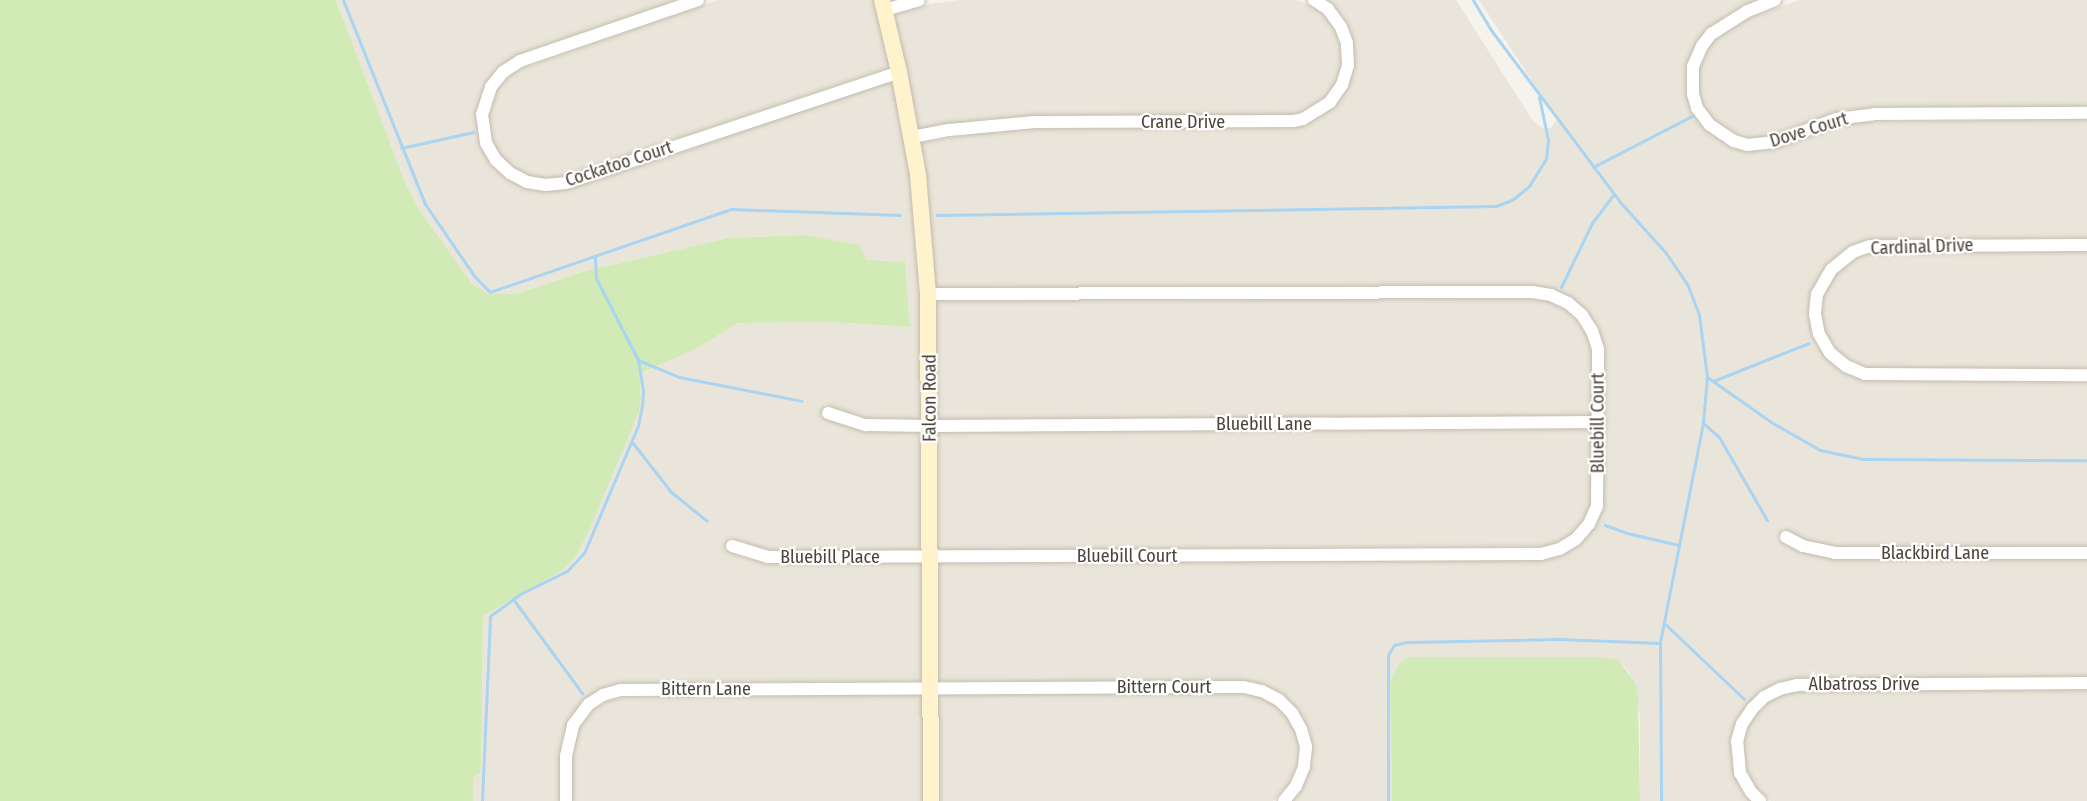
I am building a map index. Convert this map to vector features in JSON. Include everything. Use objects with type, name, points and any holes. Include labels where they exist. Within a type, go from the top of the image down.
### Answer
[{"type":"street","name":"Cockatoo Court","points":[[698,0],[520,61],[503,72],[491,87],[482,114],[486,143],[496,160],[510,173],[527,182],[546,185],[566,183],[899,72]]},
{"type":"street","points":[[884,5],[919,0]]},
{"type":"street","name":"Crane Drive","points":[[912,137],[949,130],[1026,123],[1293,121],[1303,119],[1322,109],[1335,97],[1342,85],[1348,65],[1347,43],[1341,27],[1328,9],[1314,0]]},
{"type":"street","name":"Dove Court","points":[[1775,0],[1746,12],[1711,34],[1702,46],[1693,66],[1692,94],[1697,108],[1710,125],[1734,141],[1748,145],[1775,142],[1836,119],[1874,114],[2087,113]]},
{"type":"street","name":"Falcon Road","points":[[884,5],[912,137],[920,194],[928,294],[931,801]]},
{"type":"street","name":"Cardinal Drive","points":[[2087,245],[1870,246],[1853,252],[1831,270],[1817,294],[1815,314],[1819,334],[1830,352],[1846,366],[1865,374],[2087,375]]},
{"type":"street","name":"Bluebill Court","points":[[928,294],[1542,293],[1559,298],[1575,308],[1592,331],[1598,349],[1599,422],[1598,497],[1594,516],[1576,539],[1551,552],[930,556]]},
{"type":"street","name":"Bluebill Lane","points":[[828,412],[867,425],[930,426],[1599,422]]},
{"type":"street","name":"Blackbird Lane","points":[[1786,537],[1809,548],[1835,553],[2087,553]]},
{"type":"street","name":"Bluebill Place","points":[[732,546],[767,557],[930,556]]},
{"type":"street","name":"Albatross Drive","points":[[1760,801],[1751,792],[1740,773],[1737,741],[1742,724],[1752,709],[1764,697],[1780,689],[1797,685],[2087,683]]},
{"type":"street","name":"Bittern Lane","points":[[566,801],[566,756],[570,732],[578,717],[589,704],[611,692],[620,690],[930,687]]},
{"type":"street","name":"Bittern Court","points":[[930,687],[1244,687],[1262,691],[1286,706],[1297,720],[1304,738],[1306,757],[1301,777],[1284,801]]},
{"type":"shaded area","points":[[336,0],[678,0],[517,55],[493,74],[482,92],[476,114],[481,146],[491,164],[506,178],[535,191],[567,189],[895,80],[907,139],[918,232],[924,419],[867,418],[846,413],[825,404],[821,416],[860,430],[924,432],[925,550],[768,550],[729,537],[725,549],[742,557],[767,563],[925,563],[925,681],[620,683],[586,699],[569,721],[562,740],[561,801],[473,801],[473,778],[480,773],[481,764],[483,616],[563,570],[575,557],[643,385],[641,373],[694,350],[738,323],[828,322],[910,327],[905,263],[865,260],[803,235],[728,238],[582,272],[516,294],[489,294],[473,285],[420,211],[404,180]]},
{"type":"shaded area","points":[[718,0],[877,0],[892,67],[564,176],[547,179],[529,176],[513,168],[500,156],[491,141],[488,115],[496,90],[514,71]]},
{"type":"shaded area","points":[[959,0],[1296,0],[1314,7],[1333,24],[1342,45],[1342,64],[1337,82],[1326,97],[1311,109],[1292,115],[1035,116],[986,119],[917,130],[892,15],[929,4]]},
{"type":"shaded area","points":[[1326,0],[1456,0],[1533,121],[1544,129],[1551,128],[1557,119],[1479,0],[1759,0],[1725,17],[1702,35],[1691,55],[1686,80],[1689,104],[1706,129],[1731,147],[1748,151],[1776,149],[1820,131],[1856,122],[2087,119],[2087,238],[1880,239],[1860,243],[1842,251],[1821,273],[1812,292],[1809,314],[1814,336],[1825,357],[1843,372],[1865,380],[2087,382],[2087,546],[1836,547],[1805,540],[1783,529],[1778,540],[1802,552],[1835,559],[2087,559],[2087,677],[1797,678],[1779,682],[1761,692],[1748,705],[1737,721],[1731,741],[1735,776],[1751,801],[1640,801],[1640,717],[1635,682],[1625,667],[1598,657],[1408,657],[1400,662],[1390,683],[1392,801],[1292,801],[1301,790],[1309,769],[1311,747],[1306,726],[1296,708],[1282,694],[1254,682],[936,681],[936,563],[1541,560],[1571,550],[1593,528],[1604,497],[1603,347],[1597,327],[1586,311],[1570,297],[1553,289],[1533,285],[933,288],[919,143],[987,132],[1035,129],[1293,128],[1304,125],[1325,114],[1341,98],[1354,65],[1350,31],[1342,16]]},
{"type":"shaded area","points":[[1800,0],[2087,0],[2087,107],[1873,108],[1835,113],[1764,138],[1748,138],[1724,129],[1706,110],[1698,93],[1699,67],[1707,49],[1715,40],[1748,18]]},
{"type":"shaded area","points":[[2087,251],[2087,369],[1866,368],[1841,355],[1824,332],[1820,314],[1823,296],[1835,274],[1848,263],[1863,255],[1880,252]]},
{"type":"shaded area","points":[[1541,299],[1557,304],[1572,314],[1587,334],[1592,350],[1593,416],[936,420],[934,301]]},
{"type":"shaded area","points":[[1593,429],[1591,505],[1584,521],[1573,534],[1549,546],[936,550],[936,432]]},
{"type":"shaded area","points":[[2087,690],[2087,801],[1771,801],[1755,787],[1743,760],[1743,742],[1751,720],[1767,702],[1790,692]]},
{"type":"shaded area","points":[[1243,693],[1260,697],[1276,705],[1288,717],[1296,731],[1300,748],[1298,765],[1292,782],[1273,801],[937,801],[936,694]]},
{"type":"shaded area","points":[[925,694],[925,801],[572,801],[572,757],[579,728],[593,710],[613,698]]},
{"type":"green space","points":[[0,0],[336,0],[404,180],[420,211],[473,285],[480,289],[489,294],[516,294],[582,272],[728,238],[803,235],[860,245],[866,260],[905,262],[910,327],[828,322],[738,323],[694,350],[641,373],[640,409],[588,533],[575,557],[563,570],[483,616],[481,764],[480,773],[473,778],[473,801],[0,801]]},
{"type":"green space","points":[[1408,657],[1598,657],[1618,660],[1635,682],[1638,695],[1640,801],[1392,801],[1390,682],[1400,662]]},
{"type":"waterway","points":[[343,0],[425,204],[475,277],[490,292],[731,209],[900,215]]},
{"type":"waterway","points":[[1473,0],[1491,30],[1620,202],[1666,253],[1688,286],[1699,315],[1707,377],[1703,423],[1660,643],[1661,801]]},
{"type":"waterway","points":[[937,215],[1496,206],[1512,200],[1529,186],[1546,159],[1548,140],[1539,97]]},
{"type":"waterway","points":[[1593,167],[1692,116]]},
{"type":"waterway","points":[[401,148],[473,132]]},
{"type":"waterway","points":[[1561,287],[1592,223],[1613,195]]},
{"type":"waterway","points":[[482,801],[490,616],[520,594],[567,571],[584,553],[638,426],[643,391],[638,360],[596,278],[595,256]]},
{"type":"waterway","points":[[1713,381],[1809,343]]},
{"type":"waterway","points":[[638,360],[679,377],[802,401]]},
{"type":"waterway","points":[[1707,377],[1771,422],[1820,450],[1863,459],[2087,460]]},
{"type":"waterway","points":[[1703,423],[1719,437],[1767,520]]},
{"type":"waterway","points":[[632,442],[671,492],[707,521]]},
{"type":"waterway","points":[[1605,525],[1627,533],[1679,545]]},
{"type":"waterway","points":[[513,599],[582,693]]},
{"type":"waterway","points":[[1664,623],[1744,699]]},
{"type":"waterway","points":[[1388,801],[1388,655],[1394,645],[1407,642],[1559,639],[1660,643]]}]
